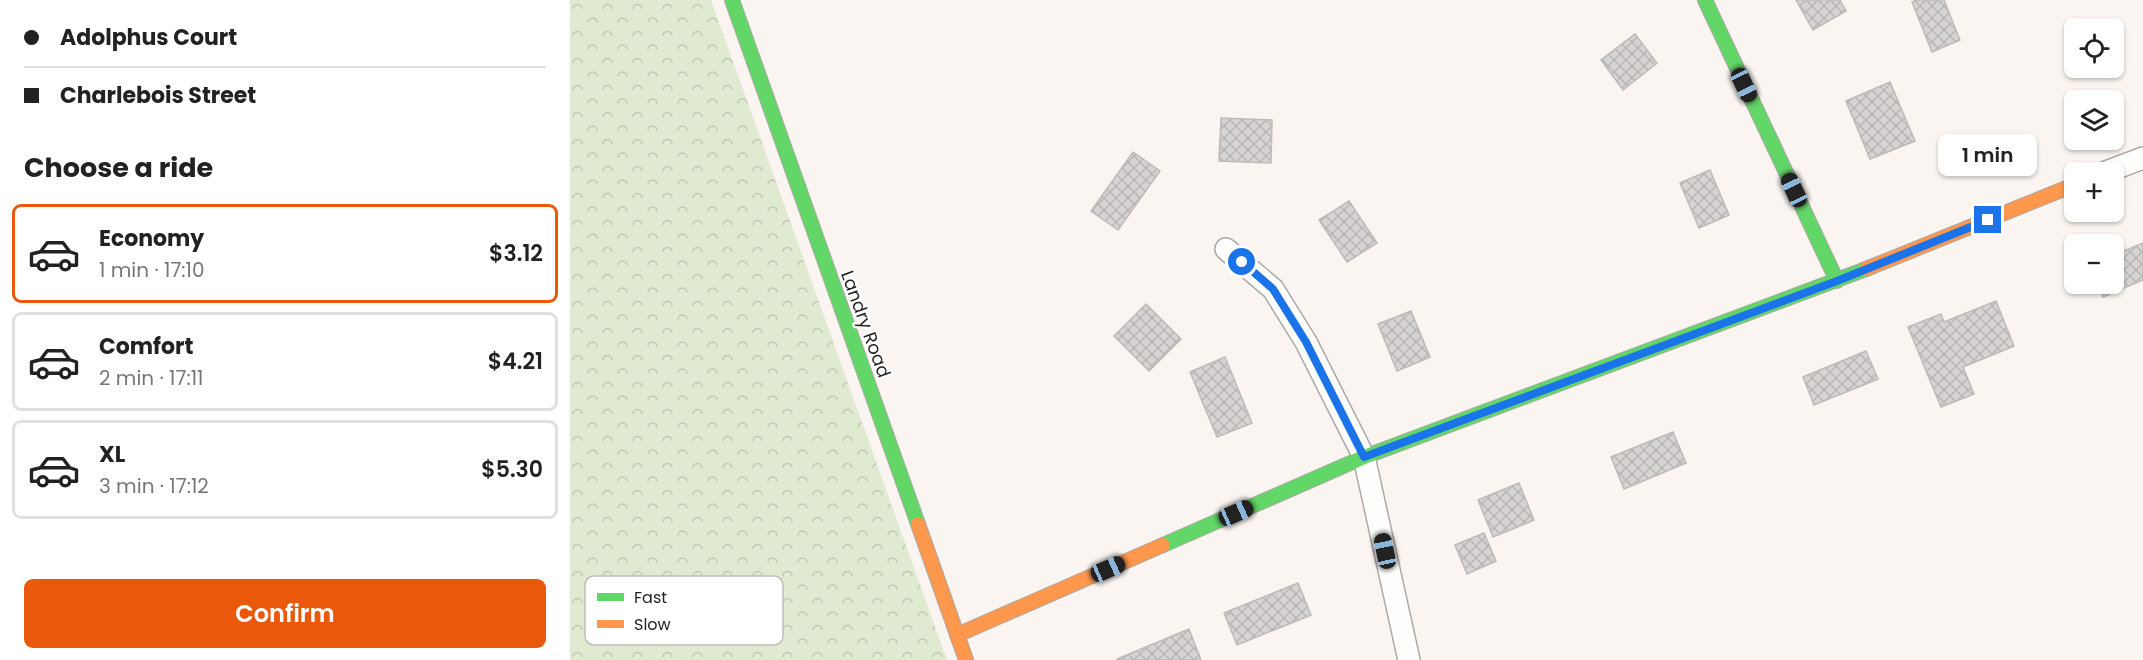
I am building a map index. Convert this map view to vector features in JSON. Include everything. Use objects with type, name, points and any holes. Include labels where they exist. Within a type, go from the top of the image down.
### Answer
[{"type":"street","name":"Landry Road","points":[[732,0],[966,660]]},
{"type":"street","points":[[1705,0],[1837,281]]},
{"type":"street","points":[[2124,165],[2143,158]]},
{"type":"street","points":[[957,635],[1364,457],[1837,281],[2064,189]]},
{"type":"street","points":[[1226,249],[1273,289],[1306,342],[1364,457],[1409,660]]},
{"type":"green space","points":[[570,0],[711,0],[947,660],[570,660]]},
{"type":"building","points":[[1796,0],[1840,0],[1846,11],[1813,30]]},
{"type":"building","points":[[1944,0],[1960,40],[1932,52],[1912,2]]},
{"type":"building","points":[[1635,34],[1657,63],[1623,90],[1601,60]]},
{"type":"building","points":[[1890,82],[1915,141],[1870,159],[1846,101]]},
{"type":"building","points":[[1221,118],[1272,120],[1271,163],[1219,161]]},
{"type":"building","points":[[1133,152],[1160,171],[1118,230],[1091,211]]},
{"type":"building","points":[[1710,170],[1729,215],[1699,228],[1680,183]]},
{"type":"building","points":[[1349,201],[1377,243],[1347,262],[1319,220]]},
{"type":"building","points":[[2143,243],[2143,280],[2124,288],[2124,251]]},
{"type":"building","points":[[1996,301],[2014,346],[1963,367],[1974,394],[1941,407],[1908,327],[1941,314],[1944,322]]},
{"type":"building","points":[[1146,304],[1181,339],[1149,371],[1114,336]]},
{"type":"building","points":[[1411,311],[1430,357],[1397,371],[1378,324]]},
{"type":"building","points":[[1866,351],[1878,379],[1814,405],[1803,377]]},
{"type":"building","points":[[1225,357],[1252,423],[1217,437],[1190,372]]},
{"type":"building","points":[[1673,432],[1686,463],[1624,489],[1611,457]]},
{"type":"building","points":[[1519,483],[1534,520],[1493,537],[1478,500]]},
{"type":"building","points":[[1484,533],[1496,561],[1467,574],[1455,545]]},
{"type":"building","points":[[1298,583],[1311,615],[1237,645],[1224,613]]},
{"type":"building","points":[[1189,629],[1201,660],[1117,659]]},
{"type":"traffic: fast","points":[[732,0],[918,524]]},
{"type":"traffic: fast","points":[[1705,0],[1837,281]]},
{"type":"traffic: fast","points":[[1163,545],[1364,457],[1866,269]]},
{"type":"traffic: slow","points":[[1866,269],[2064,189]]},
{"type":"traffic: slow","points":[[918,524],[966,660]]},
{"type":"traffic: slow","points":[[957,635],[1163,545]]},
{"type":"route","points":[[1242,262],[1273,289],[1306,342],[1364,457],[1837,281],[1988,220]]}]
